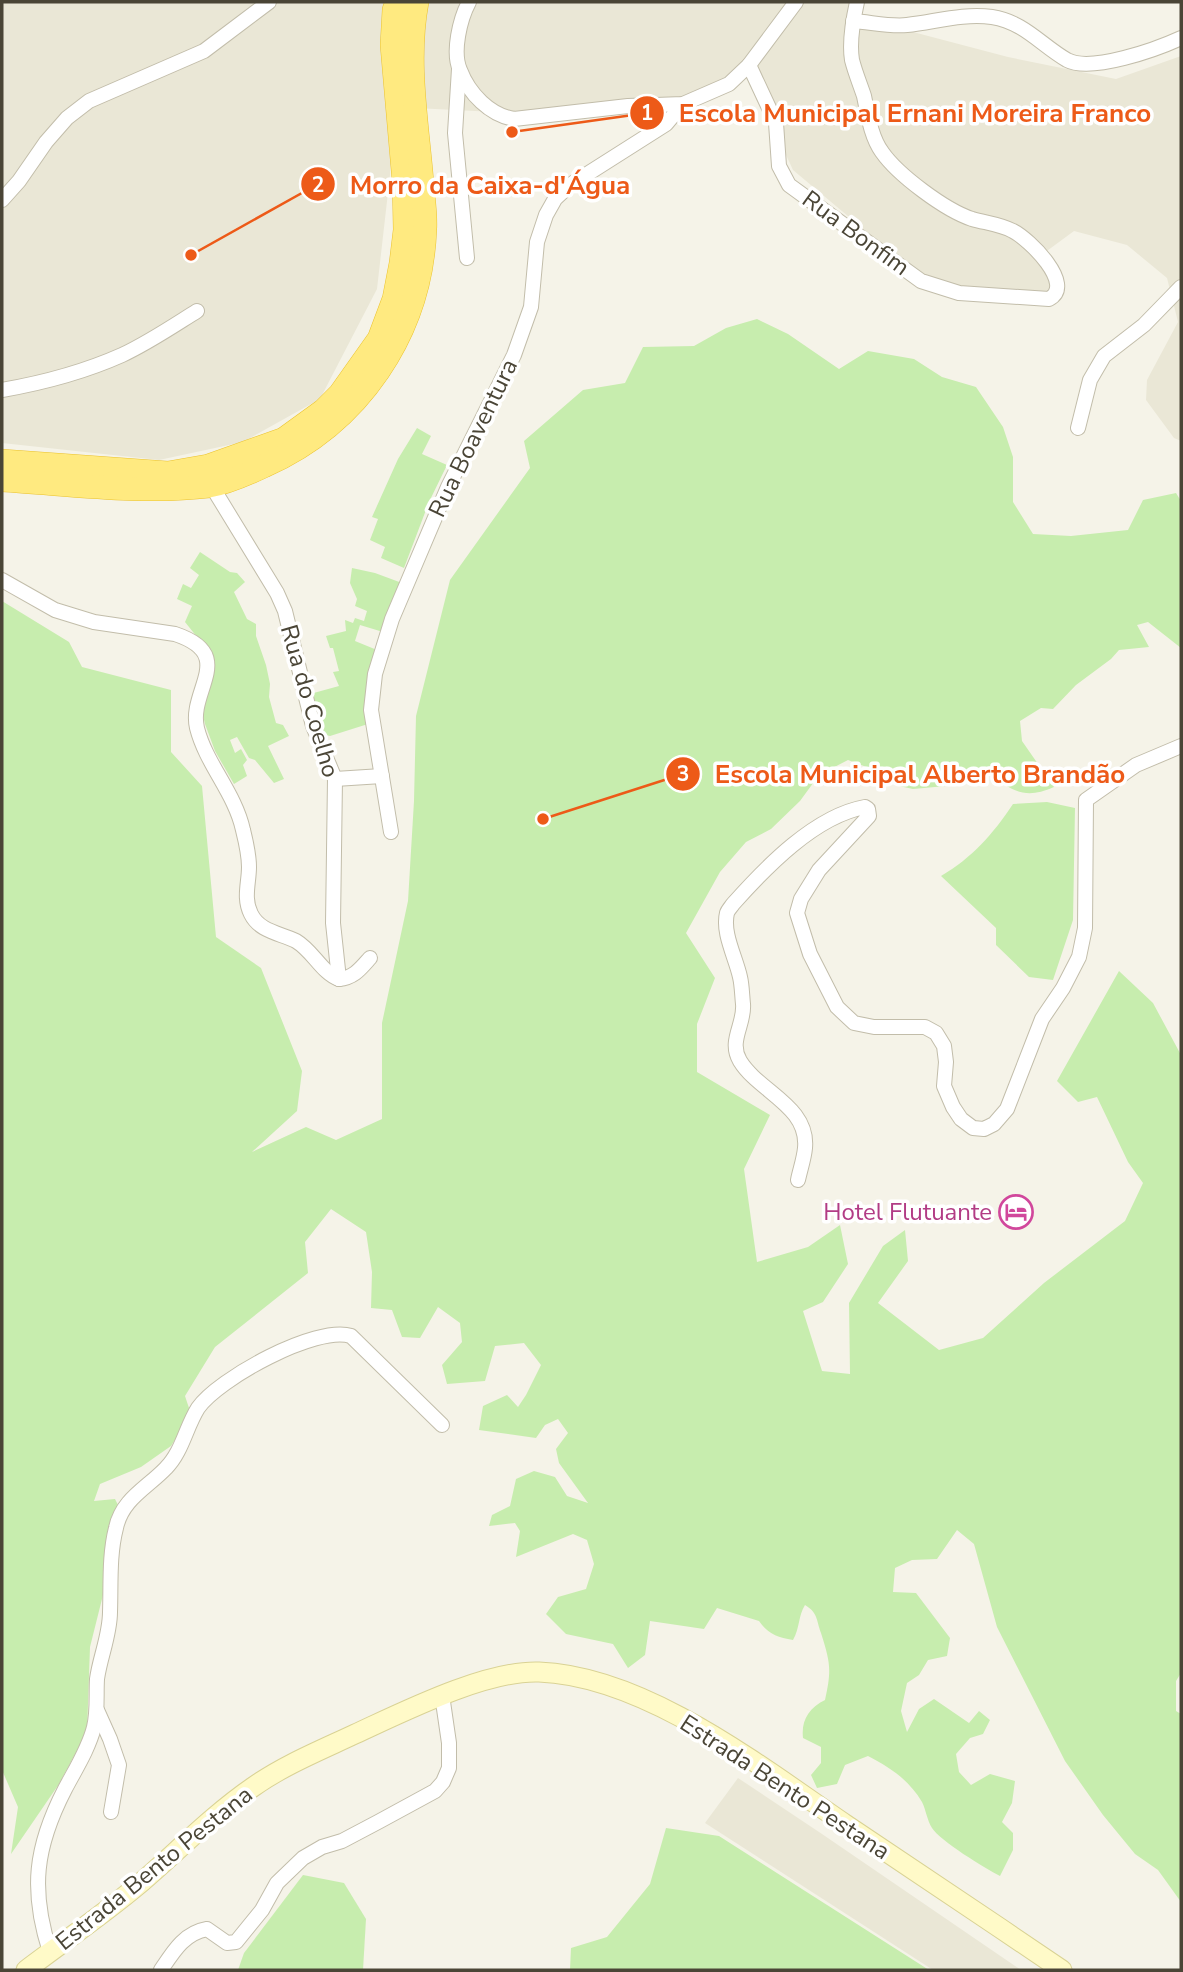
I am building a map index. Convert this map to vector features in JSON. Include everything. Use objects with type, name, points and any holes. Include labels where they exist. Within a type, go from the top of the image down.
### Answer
[{"type":"highway","points":[[2,461],[168,473],[208,466],[284,439],[324,410],[340,394],[379,339],[394,299],[401,263],[405,230],[404,182],[391,45],[397,2]]},
{"type":"highway","points":[[2,480],[156,489],[211,485],[244,475],[282,458],[314,439],[344,412],[376,375],[404,328],[422,265],[425,226],[412,53],[417,2]]},
{"type":"main road","name":"Estrada Bento Pestana","points":[[26,1970],[88,1925],[218,1812],[256,1785],[312,1754],[442,1695],[499,1678],[536,1672],[579,1676],[629,1693],[700,1728],[1062,1970]]},
{"type":"street","points":[[2,200],[67,118],[89,101],[204,51],[269,2]]},
{"type":"street","points":[[467,258],[455,133],[458,36],[469,2]]},
{"type":"street","points":[[459,69],[487,108],[501,117],[514,119],[628,106],[683,104],[729,84],[749,65],[796,2]]},
{"type":"street","points":[[857,2],[853,21],[903,26],[969,16],[1009,21],[1032,33],[1066,59],[1084,64],[1162,47],[1181,38]]},
{"type":"street","name":"Rua Bonfim","points":[[749,65],[776,123],[779,166],[789,185],[921,281],[959,293],[1049,299],[1058,291],[1058,279],[1029,242],[1014,231],[997,224],[971,219],[940,202],[907,177],[881,152],[874,138],[852,60],[853,21]]},
{"type":"street","name":"Rua Boaventura","points":[[391,832],[371,709],[374,674],[392,619],[448,487],[514,355],[531,307],[537,243],[546,215],[555,199],[570,185],[666,124],[683,104]]},
{"type":"street","points":[[1078,428],[1090,380],[1098,365],[1110,350],[1144,326],[1181,287]]},
{"type":"street","points":[[2,390],[39,383],[102,363],[138,346],[197,311]]},
{"type":"street","name":"Rua do Coelho","points":[[211,485],[277,593],[285,611],[313,726],[335,779],[333,923],[340,979]]},
{"type":"street","points":[[2,580],[55,610],[105,624],[174,634],[187,638],[197,646],[207,660],[208,673],[196,712],[196,724],[243,826],[249,868],[247,902],[252,916],[273,934],[294,940],[309,951],[332,977],[348,978],[370,958]]},
{"type":"street","points":[[798,1180],[805,1147],[800,1121],[761,1085],[740,1061],[735,1050],[744,1008],[740,977],[728,932],[727,914],[733,904],[810,831],[857,808],[868,809],[869,816],[819,870],[801,899],[797,913],[810,954],[837,1007],[854,1023],[874,1027],[925,1027],[936,1032],[944,1046],[944,1086],[953,1107],[961,1119],[973,1128],[984,1129],[994,1124],[1007,1109],[1042,1019],[1063,988],[1079,957],[1085,928],[1086,800],[1136,765],[1181,746]]},
{"type":"street","points":[[335,779],[382,776]]},
{"type":"street","points":[[50,1952],[37,1899],[39,1861],[48,1824],[94,1729],[97,1681],[110,1612],[115,1528],[120,1513],[132,1497],[166,1468],[200,1406],[215,1392],[283,1349],[342,1333],[351,1336],[442,1425]]},
{"type":"street","points":[[161,1970],[177,1946],[199,1931],[207,1929],[227,1943],[236,1942],[262,1910],[277,1883],[303,1858],[322,1847],[342,1841],[435,1791],[443,1782],[449,1768],[449,1743],[442,1695]]},
{"type":"street","points":[[96,1709],[119,1765],[111,1812]]},
{"type":"shaded area","points":[[2,2],[858,2],[856,17],[1008,57],[1116,79],[1181,56],[1181,441],[1174,438],[1146,400],[1147,380],[1178,322],[1167,278],[1127,245],[1074,231],[1036,259],[1061,299],[958,289],[917,274],[793,170],[749,75],[729,89],[579,116],[395,107],[377,289],[320,399],[243,442],[159,460],[2,443]]},
{"type":"shaded area","points":[[738,1778],[1021,1970],[933,1970],[705,1823]]},
{"type":"green space","points":[[757,319],[788,334],[839,369],[868,351],[914,359],[942,377],[976,387],[1003,427],[1013,457],[1013,502],[1033,534],[1071,536],[1128,530],[1143,500],[1176,493],[1181,501],[1181,648],[1148,622],[1137,625],[1149,647],[1119,650],[1076,685],[1053,709],[1041,708],[1020,721],[1022,741],[1054,787],[1035,793],[1020,792],[989,774],[946,786],[913,789],[899,786],[877,771],[848,760],[819,775],[800,801],[771,829],[746,842],[720,872],[686,933],[715,978],[697,1024],[697,1072],[770,1115],[744,1169],[757,1262],[808,1247],[840,1225],[848,1264],[823,1302],[803,1311],[822,1371],[850,1374],[849,1303],[883,1246],[905,1230],[908,1261],[878,1303],[939,1350],[983,1338],[1044,1283],[1125,1221],[1143,1183],[1128,1162],[1097,1097],[1078,1102],[1057,1081],[1119,971],[1153,1003],[1181,1055],[1181,1673],[1176,1681],[1176,1711],[1181,1714],[1181,1902],[1158,1870],[1135,1854],[1103,1815],[1065,1761],[997,1627],[974,1544],[957,1530],[937,1559],[912,1560],[895,1568],[893,1592],[916,1593],[950,1638],[947,1656],[928,1660],[919,1675],[907,1683],[901,1711],[907,1732],[919,1709],[934,1699],[969,1723],[979,1711],[990,1720],[983,1734],[970,1738],[956,1754],[959,1772],[971,1785],[990,1774],[1015,1781],[1012,1803],[1002,1822],[1013,1833],[1013,1850],[1000,1876],[944,1840],[930,1825],[922,1802],[911,1787],[892,1770],[868,1756],[845,1765],[837,1784],[817,1788],[811,1775],[821,1763],[821,1747],[803,1738],[803,1726],[807,1715],[825,1700],[829,1666],[816,1617],[805,1605],[793,1640],[773,1634],[759,1621],[717,1608],[704,1629],[650,1621],[645,1655],[628,1668],[613,1644],[566,1634],[546,1614],[558,1597],[586,1589],[594,1564],[587,1540],[573,1534],[516,1557],[520,1531],[515,1523],[489,1526],[492,1515],[510,1506],[516,1479],[534,1471],[555,1477],[567,1496],[588,1503],[559,1463],[556,1449],[568,1433],[558,1419],[545,1425],[536,1438],[479,1430],[483,1406],[507,1395],[518,1407],[541,1365],[524,1343],[495,1346],[485,1381],[447,1384],[442,1365],[462,1342],[460,1323],[438,1307],[420,1338],[402,1337],[392,1310],[371,1308],[372,1272],[366,1232],[331,1209],[305,1242],[308,1273],[215,1347],[185,1396],[191,1414],[171,1446],[141,1467],[100,1484],[94,1501],[115,1499],[119,1507],[105,1549],[106,1583],[90,1647],[87,1732],[59,1784],[11,1854],[18,1807],[2,1770],[2,601],[69,642],[82,667],[171,690],[171,752],[202,786],[216,937],[261,968],[302,1071],[297,1111],[252,1152],[306,1127],[336,1140],[382,1119],[382,1023],[408,901],[416,716],[450,580],[530,468],[524,441],[583,390],[625,383],[643,347],[694,346],[726,328]]},
{"type":"green space","points":[[417,428],[431,436],[422,454],[447,465],[429,502],[404,568],[381,558],[385,547],[370,540],[378,519],[372,517],[398,459]]},
{"type":"green space","points":[[200,552],[230,572],[237,573],[245,582],[234,592],[247,619],[256,624],[256,636],[266,665],[270,684],[269,697],[276,723],[283,725],[289,736],[268,746],[284,779],[274,783],[255,760],[249,758],[237,737],[230,740],[235,753],[241,749],[247,760],[243,765],[247,776],[234,784],[215,751],[205,724],[202,711],[201,642],[185,622],[192,606],[177,599],[183,584],[191,588],[199,575],[190,568]]},
{"type":"green space","points":[[352,568],[402,583],[383,632],[360,625],[355,641],[377,650],[368,724],[330,736],[321,734],[310,694],[339,686],[333,672],[339,671],[333,648],[330,648],[326,636],[346,631],[345,620],[353,623],[355,618],[364,621],[367,611],[355,606],[357,599],[350,583]]},
{"type":"green space","points":[[1047,802],[1075,808],[1073,920],[1053,980],[1029,977],[996,945],[996,928],[941,876],[981,845],[1013,804]]},
{"type":"green space","points":[[666,1828],[719,1836],[929,1970],[570,1970],[571,1948],[607,1937],[650,1884]]},
{"type":"green space","points":[[303,1875],[344,1883],[366,1919],[363,1970],[238,1970],[244,1953]]},
{"type":"place","name":"Escola Municipal Ernani Moreira Franco","points":[[512,132]]},
{"type":"place","name":"Morro da Caixa-d'Água","points":[[191,255]]},
{"type":"place","name":"Escola Municipal Alberto Brandão","points":[[543,819]]},
{"type":"place","name":"Hotel Flutuante","points":[[1016,1212]]}]
